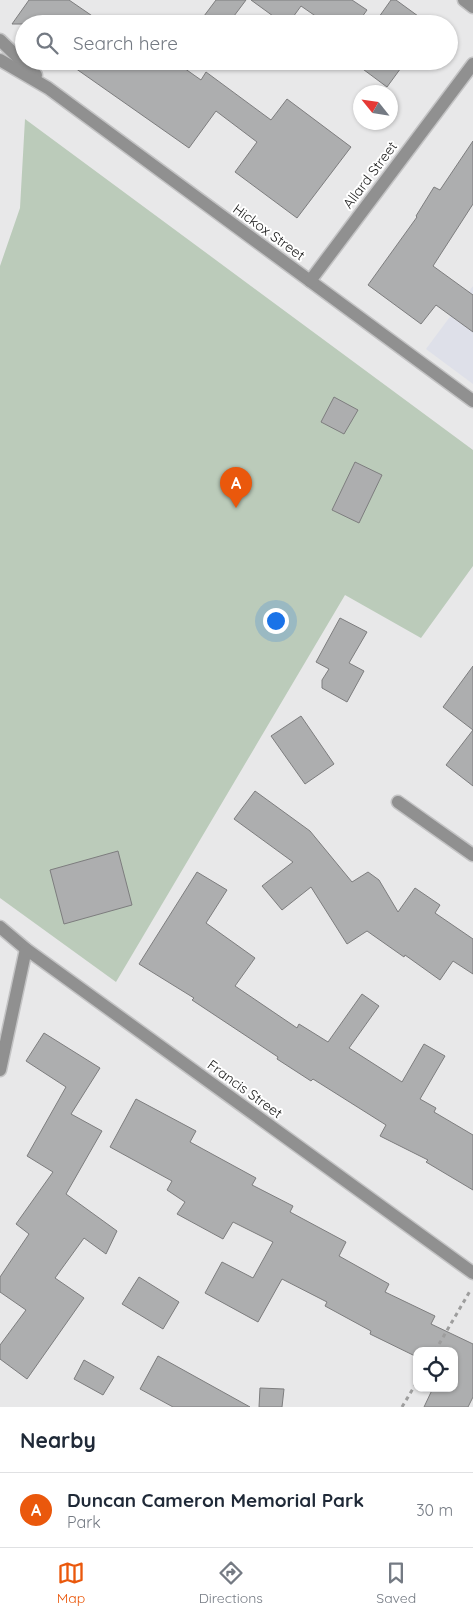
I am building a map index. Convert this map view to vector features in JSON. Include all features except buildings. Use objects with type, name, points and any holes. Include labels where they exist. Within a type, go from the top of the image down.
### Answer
[{"type":"street","points":[[464,0],[473,7]]},
{"type":"street","name":"Hickox Street","points":[[0,40],[15,55]]},
{"type":"street","name":"Hickox Street","points":[[0,60],[15,69]]},
{"type":"street","name":"Allard Street","points":[[310,281],[473,64]]},
{"type":"street","name":"Hickox Street","points":[[17,70],[48,88],[473,400]]},
{"type":"street","name":"Hickox Street","points":[[30,70],[48,88]]},
{"type":"street","points":[[398,802],[473,856]]},
{"type":"street","name":"Francis Street","points":[[0,927],[26,949],[473,1273]]},
{"type":"street","points":[[0,1070],[26,949]]},
{"type":"path","points":[[437,1347],[472,1287]]},
{"type":"path","points":[[402,1407],[413,1389]]},
{"type":"shaded area","points":[[473,286],[473,384],[426,349]]},
{"type":"green space","points":[[25,119],[473,450],[473,566],[421,638],[345,595],[116,982],[0,898],[0,266],[20,208]]},
{"type":"place","name":"Duncan Cameron Memorial Park","points":[[236,508]]}]
